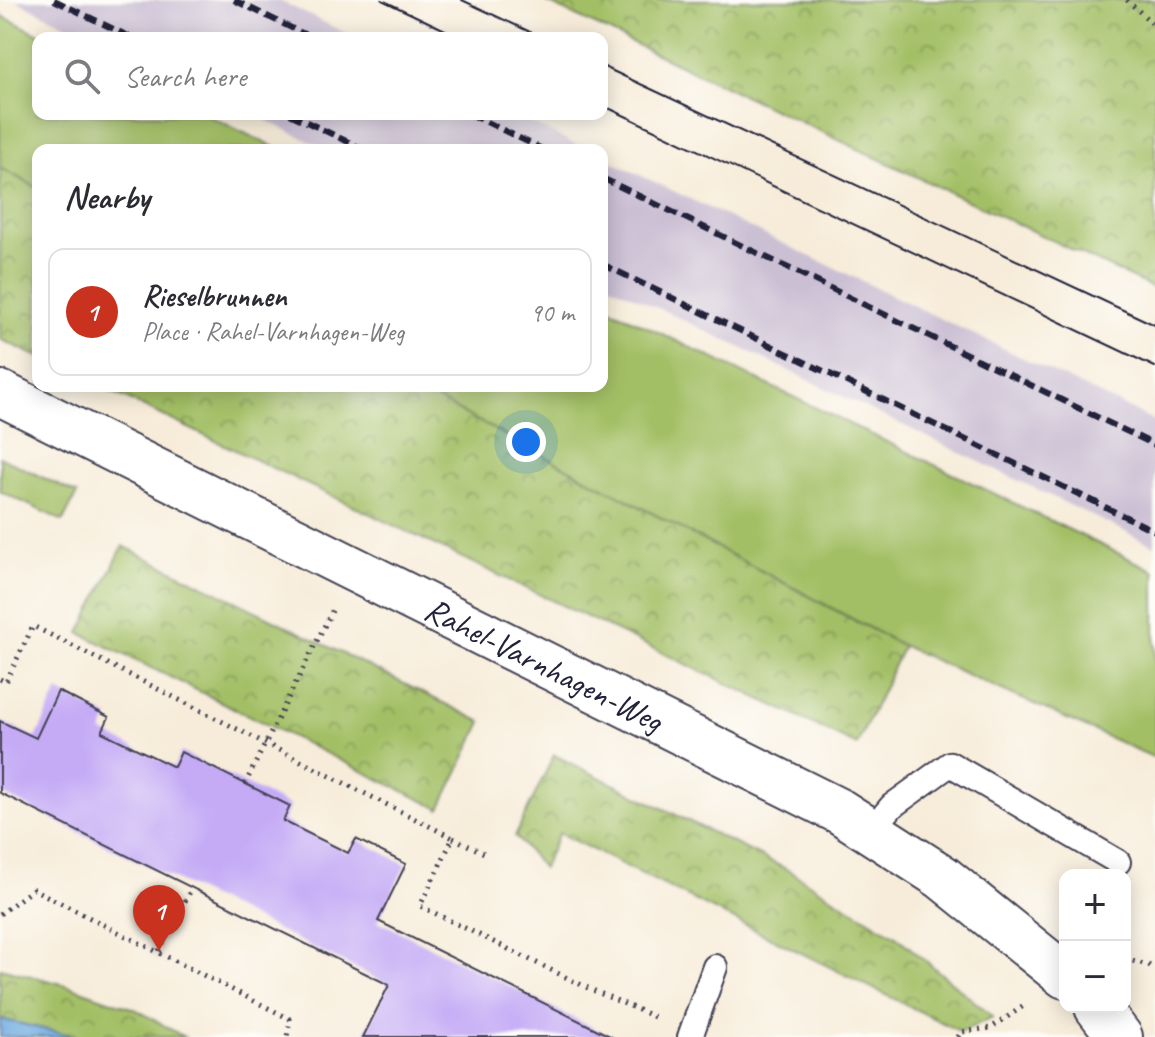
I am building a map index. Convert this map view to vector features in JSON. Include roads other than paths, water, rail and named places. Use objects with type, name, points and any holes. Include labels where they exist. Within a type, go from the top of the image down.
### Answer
[{"type":"street","name":"Rahel-Varnhagen-Weg","points":[[0,393],[841,812],[942,877],[1059,971]]},
{"type":"street","points":[[1102,1013],[1120,1037]]},
{"type":"lane","points":[[871,831],[892,806],[950,764],[1118,862]]},
{"type":"lane","points":[[691,1035],[715,967]]},
{"type":"water","points":[[0,1019],[78,1037],[0,1037]]},
{"type":"tram line","points":[[382,0],[449,32]]},
{"type":"tram line","points":[[462,0],[530,32]]},
{"type":"tram line","points":[[608,69],[1155,325]]},
{"type":"tram line","points":[[608,108],[1155,367]]},
{"type":"railway","points":[[54,0],[120,32]]},
{"type":"railway","points":[[234,0],[300,32]]},
{"type":"railway","points":[[302,120],[352,144]]},
{"type":"railway","points":[[482,120],[532,144]]},
{"type":"railway","points":[[608,181],[1155,445]]},
{"type":"railway","points":[[608,267],[1155,531]]},
{"type":"place","name":"Rieselbrunnen","points":[[159,951]]}]
